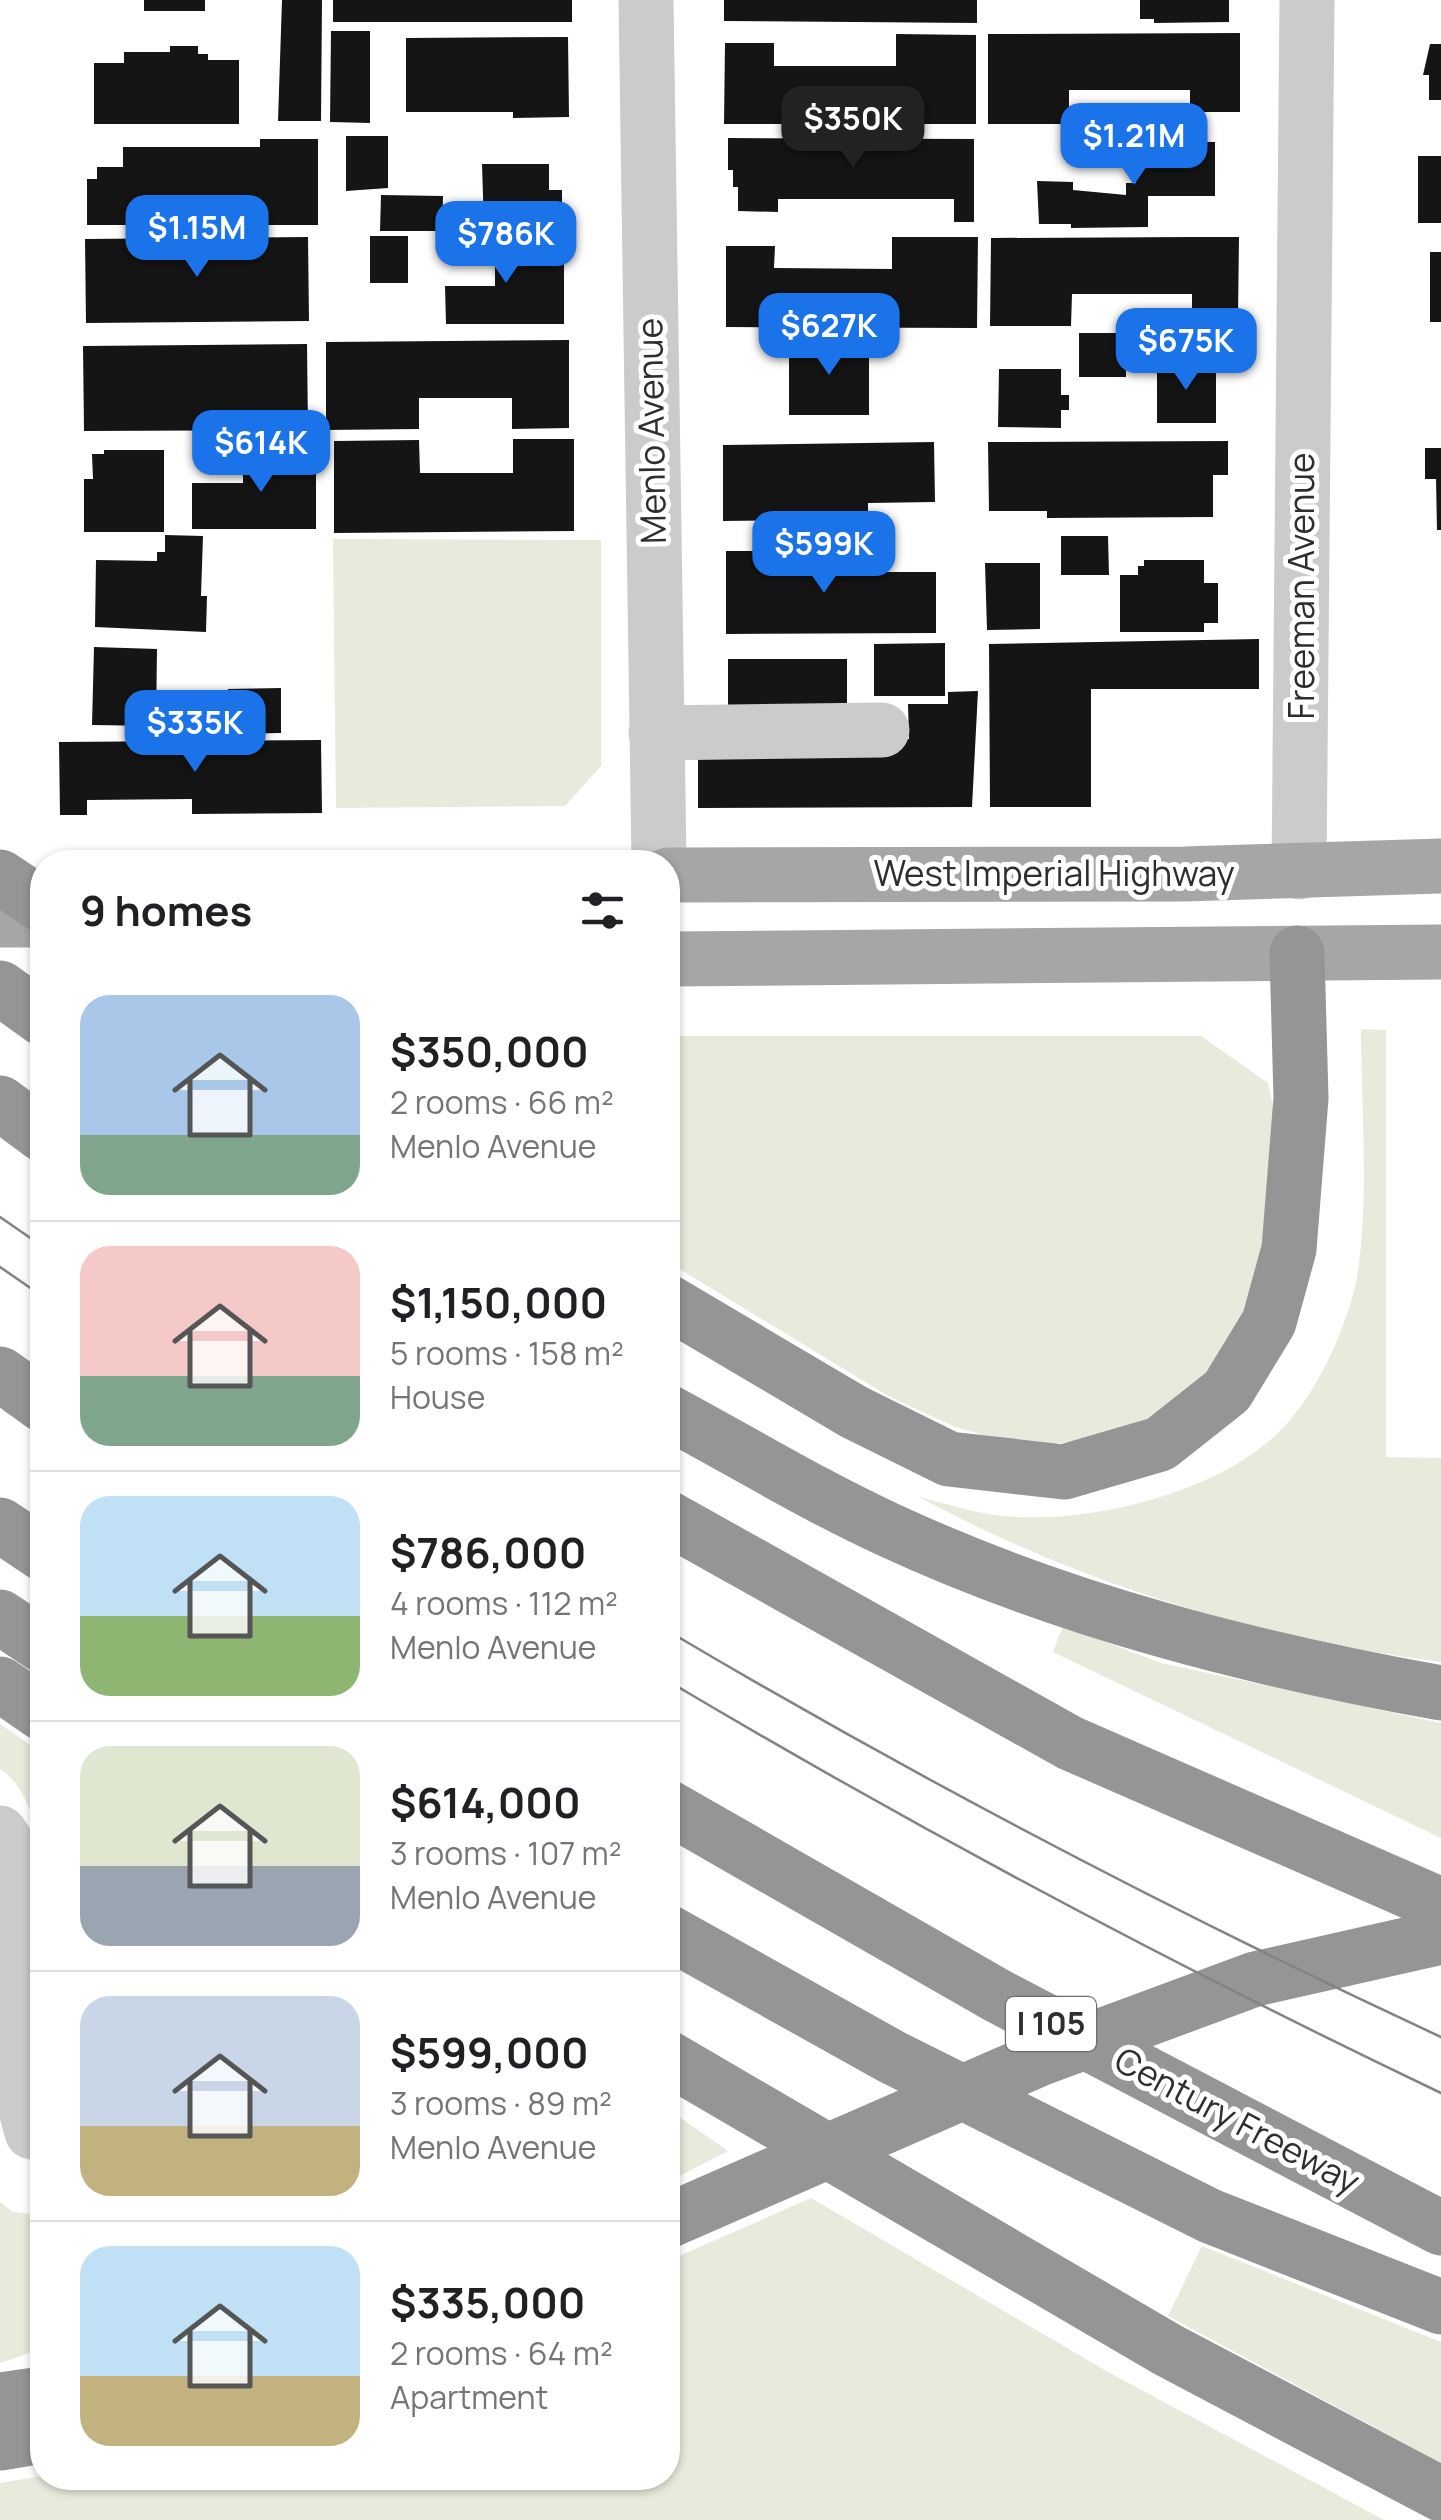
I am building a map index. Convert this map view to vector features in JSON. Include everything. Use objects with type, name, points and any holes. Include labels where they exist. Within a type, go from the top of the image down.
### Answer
[{"type":"highway","points":[[0,878],[30,898]]},
{"type":"highway","points":[[680,1309],[854,1412],[950,1458],[1064,1472],[1160,1444],[1228,1391],[1269,1322],[1289,1249],[1300,1098],[1298,953]]},
{"type":"highway","points":[[0,988],[30,1009]]},
{"type":"highway","points":[[0,1103],[30,1125]]},
{"type":"highway","points":[[0,1374],[30,1395]]},
{"type":"highway","points":[[680,1418],[889,1530],[1013,1580],[1174,1635],[1332,1673],[1441,1692]]},
{"type":"highway","points":[[0,1525],[30,1545]]},
{"type":"highway","points":[[680,1525],[1070,1743],[1441,1904]]},
{"type":"highway","points":[[0,1617],[30,1637]]},
{"type":"highway","points":[[0,1684],[30,1705]]},
{"type":"highway","name":"Century Freeway","points":[[680,1814],[998,1996],[1441,2228]]},
{"type":"highway","points":[[680,2215],[1038,2059],[1255,1978],[1441,1936]]},
{"type":"highway","points":[[680,1939],[892,2056],[1210,2216],[1441,2307]]},
{"type":"highway","points":[[680,2065],[1168,2350],[1441,2494]]},
{"type":"highway","points":[[0,2400],[30,2396]]},
{"type":"highway","points":[[0,2443],[30,2438]]},
{"type":"main road","name":"West Imperial Highway","points":[[680,875],[1299,872],[1441,866]]},
{"type":"main road","points":[[1298,953],[1299,872]]},
{"type":"main road","points":[[0,920],[30,920]]},
{"type":"main road","points":[[680,959],[1441,952]]},
{"type":"street","name":"Menlo Avenue","points":[[646,0],[659,850]]},
{"type":"street","name":"Freeman Avenue","points":[[1299,872],[1307,0]]},
{"type":"street","points":[[656,733],[882,730]]},
{"type":"street","points":[[0,1832],[8,1845],[8,2045],[30,2125]]},
{"type":"shaded area","points":[[333,539],[601,540],[601,766],[565,806],[336,808]]},
{"type":"shaded area","points":[[1361,1029],[1386,1030],[1386,1457],[1441,1458],[1441,1662],[1305,1638],[1172,1604],[1044,1557],[919,1497],[1016,1517],[1085,1514],[1122,1507],[1158,1498],[1228,1469],[1283,1428],[1305,1401],[1332,1352],[1357,1274],[1363,1205]]},
{"type":"shaded area","points":[[680,1036],[1201,1036],[1268,1083],[1277,1127],[1261,1290],[1206,1381],[1159,1414],[1103,1437],[1045,1445],[1005,1441],[955,1427],[890,1397],[680,1269]]},
{"type":"shaded area","points":[[1063,1626],[1161,1663],[1441,1723],[1441,1838],[1053,1652]]},
{"type":"shaded area","points":[[0,1724],[30,1745],[30,1810],[18,1786],[0,1769]]},
{"type":"shaded area","points":[[680,2117],[728,2151],[680,2176]]},
{"type":"shaded area","points":[[811,2198],[1108,2372],[1384,2520],[0,2520],[0,2483],[30,2478],[30,2490],[680,2490],[680,2256]]},
{"type":"shaded area","points":[[0,2202],[13,2212],[30,2214],[30,2353],[0,2363]]},
{"type":"shaded area","points":[[1202,2246],[1441,2342],[1441,2463],[1168,2316]]},
{"type":"building","points":[[144,0],[205,0],[205,11],[144,11]]},
{"type":"building","points":[[282,0],[322,0],[321,121],[278,121]]},
{"type":"building","points":[[333,0],[572,0],[572,22],[333,22]]},
{"type":"building","points":[[724,0],[977,0],[977,23],[724,21]]},
{"type":"building","points":[[1140,0],[1229,0],[1229,22],[1154,23],[1154,19],[1140,19]]},
{"type":"building","points":[[331,31],[370,31],[370,123],[330,122]]},
{"type":"building","points":[[1240,33],[1240,112],[1190,112],[1190,90],[1069,90],[1069,124],[988,124],[988,34]]},
{"type":"building","points":[[896,34],[976,35],[976,124],[724,124],[725,43],[774,43],[774,66],[896,66]]},
{"type":"building","points":[[568,37],[569,117],[513,118],[513,112],[406,112],[406,38]]},
{"type":"building","points":[[1430,44],[1441,44],[1441,100],[1429,100],[1429,75],[1423,75]]},
{"type":"building","points":[[170,46],[198,46],[198,54],[208,54],[208,60],[239,60],[239,124],[94,124],[94,63],[124,63],[124,52],[170,52]]},
{"type":"building","points":[[346,136],[388,136],[388,188],[346,191]]},
{"type":"building","points":[[728,138],[974,139],[974,222],[954,222],[954,199],[778,199],[778,212],[738,211],[738,187],[733,187],[733,170],[728,170]]},
{"type":"building","points":[[260,139],[318,139],[318,225],[87,225],[87,179],[97,179],[97,167],[123,167],[123,147],[260,147]]},
{"type":"building","points":[[1136,142],[1215,142],[1215,196],[1148,196],[1148,227],[1071,228],[1071,224],[1039,224],[1037,181],[1073,182],[1073,190],[1126,195],[1126,183],[1136,183]]},
{"type":"building","points":[[1418,156],[1441,156],[1441,223],[1418,223]]},
{"type":"building","points":[[482,164],[549,164],[549,190],[562,190],[562,204],[549,204],[549,217],[498,217],[498,228],[484,228]]},
{"type":"building","points":[[381,195],[443,196],[442,231],[380,231]]},
{"type":"building","points":[[460,234],[518,234],[518,262],[564,262],[564,324],[446,324],[445,286],[495,286],[495,264],[460,264]]},
{"type":"building","points":[[370,236],[408,236],[408,283],[370,283]]},
{"type":"building","points":[[308,237],[309,321],[86,323],[85,239]]},
{"type":"building","points":[[892,237],[978,237],[977,328],[726,327],[726,246],[775,246],[774,268],[892,269]]},
{"type":"building","points":[[1239,237],[1238,317],[1192,316],[1192,294],[1072,294],[1071,326],[990,326],[991,238]]},
{"type":"building","points":[[1430,252],[1441,252],[1441,322],[1430,322]]},
{"type":"building","points":[[1079,333],[1126,333],[1126,377],[1079,377]]},
{"type":"building","points":[[569,340],[569,428],[512,429],[512,398],[419,398],[419,429],[326,430],[326,342]]},
{"type":"building","points":[[789,341],[869,341],[869,415],[789,415]]},
{"type":"building","points":[[307,344],[308,430],[84,431],[83,346]]},
{"type":"building","points":[[1157,363],[1211,363],[1211,372],[1216,372],[1216,423],[1157,423]]},
{"type":"building","points":[[999,369],[1061,369],[1061,395],[1069,395],[1069,410],[1061,410],[1061,428],[998,427]]},
{"type":"building","points":[[513,439],[574,439],[574,531],[334,533],[334,441],[419,440],[420,473],[513,473]]},
{"type":"building","points":[[1228,441],[1228,475],[1213,475],[1213,517],[1047,518],[1047,511],[989,511],[988,442]]},
{"type":"building","points":[[934,442],[935,502],[868,503],[868,511],[830,511],[831,520],[723,521],[723,445]]},
{"type":"building","points":[[1425,448],[1441,448],[1441,530],[1437,530],[1436,479],[1425,479]]},
{"type":"building","points":[[104,450],[164,450],[164,532],[84,532],[84,479],[93,479],[92,454],[104,454]]},
{"type":"building","points":[[243,453],[316,453],[316,529],[192,529],[192,483],[243,483]]},
{"type":"building","points":[[165,535],[203,536],[201,596],[207,596],[206,632],[95,627],[96,560],[157,561],[157,552],[165,552]]},
{"type":"building","points":[[1061,536],[1108,536],[1109,575],[1061,575]]},
{"type":"building","points":[[726,551],[827,551],[827,564],[866,564],[866,572],[936,572],[936,633],[726,634]]},
{"type":"building","points":[[1144,560],[1204,560],[1204,583],[1218,583],[1218,623],[1204,623],[1204,632],[1120,632],[1120,575],[1138,575],[1138,566],[1144,566]]},
{"type":"building","points":[[985,563],[1040,563],[1040,629],[987,630]]},
{"type":"building","points":[[1259,639],[1259,689],[1091,689],[1091,807],[990,807],[989,644]]},
{"type":"building","points":[[945,643],[945,696],[874,696],[874,644]]},
{"type":"building","points":[[94,647],[157,649],[156,726],[92,725]]},
{"type":"building","points":[[728,659],[847,659],[847,719],[728,719]]},
{"type":"building","points":[[281,688],[281,733],[228,734],[228,689]]},
{"type":"building","points":[[978,691],[972,807],[698,808],[698,739],[909,739],[908,704],[948,704],[948,692]]},
{"type":"building","points":[[321,740],[322,813],[192,814],[192,799],[87,800],[87,815],[60,815],[59,742]]},
{"type":"tram line","points":[[0,1217],[30,1238]]},
{"type":"tram line","points":[[0,1267],[30,1288]]},
{"type":"tram line","points":[[680,1638],[857,1740],[1049,1843],[1441,2037]]},
{"type":"tram line","points":[[680,1688],[1050,1896],[1441,2093]]}]
